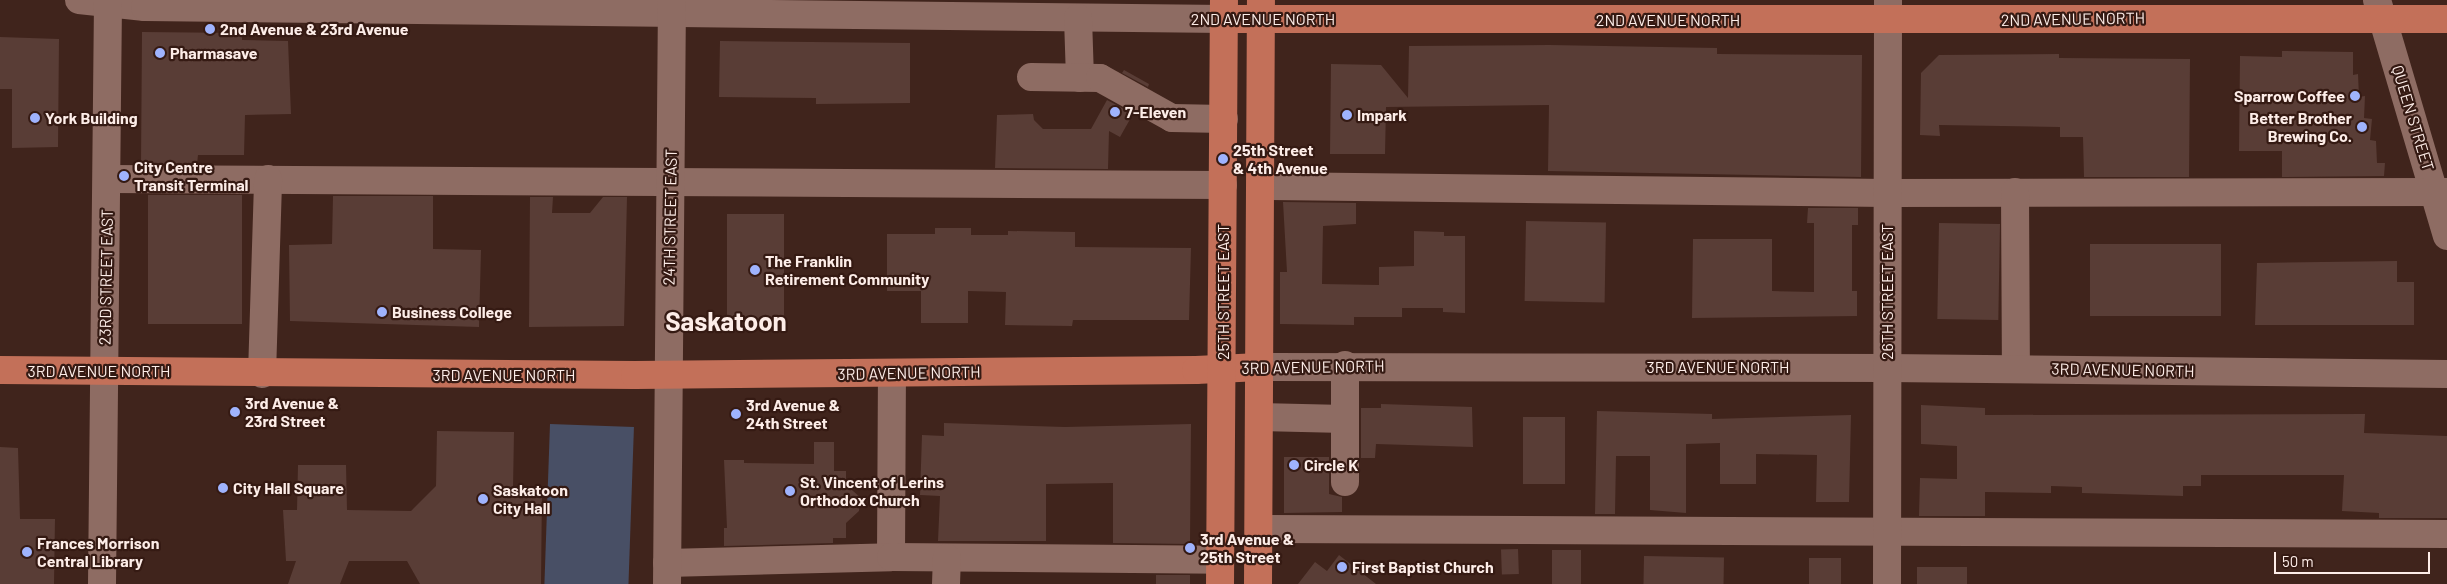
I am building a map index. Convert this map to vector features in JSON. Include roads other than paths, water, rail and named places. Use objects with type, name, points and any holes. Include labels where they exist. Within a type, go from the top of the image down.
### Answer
[{"type":"main road","name":"2ND AVENUE NORTH","points":[[1224,9],[1888,10],[2203,17],[2379,10],[2447,19]]},
{"type":"main road","name":"25TH STREET EAST","points":[[1220,572],[1223,370],[1224,9]]},
{"type":"main road","points":[[1258,584],[1261,9]]},
{"type":"main road","name":"3RD AVENUE NORTH","points":[[0,370],[262,374],[668,375],[1223,370],[1260,367]]},
{"type":"street","name":"2ND AVENUE NORTH","points":[[79,0],[145,7],[672,6],[1078,18],[1224,9]]},
{"type":"street","name":"23RD STREET EAST","points":[[102,584],[108,180],[108,2]]},
{"type":"street","name":"24TH STREET EAST","points":[[667,573],[672,6]]},
{"type":"street","name":"26TH STREET EAST","points":[[1887,584],[1888,10]]},
{"type":"street","name":"QUEEN STREET","points":[[2379,10],[2441,192],[2447,236]]},
{"type":"street","points":[[1078,18],[1080,78]]},
{"type":"street","points":[[1031,77],[1100,78],[1172,118],[1224,119]]},
{"type":"street","points":[[262,374],[268,179]]},
{"type":"street","points":[[108,180],[670,180],[1223,185]]},
{"type":"street","points":[[1261,186],[1887,193],[2441,192]]},
{"type":"street","points":[[2015,192],[2016,369]]},
{"type":"street","points":[[1344,482],[1345,365]]},
{"type":"street","name":"3RD AVENUE NORTH","points":[[1260,367],[1345,365],[1887,368],[2447,374]]},
{"type":"street","points":[[891,557],[892,374]]},
{"type":"street","points":[[1260,417],[1345,419]]},
{"type":"street","points":[[1258,529],[2447,534]]},
{"type":"street","points":[[667,573],[891,557],[946,571],[1220,572]]},
{"type":"place","name":"2nd Avenue & 23rd Avenue","points":[[210,29]]},
{"type":"place","name":"Pharmasave","points":[[160,53]]},
{"type":"place","name":"Sparrow Coffee","points":[[2355,96]]},
{"type":"place","name":"7-Eleven","points":[[1115,112]]},
{"type":"place","name":"Impark","points":[[1347,115]]},
{"type":"place","name":"York Building","points":[[35,118]]},
{"type":"place","name":"Better Brother Brewing Co.","points":[[2362,127]]},
{"type":"place","name":"25th Street & 4th Avenue","points":[[1223,159]]},
{"type":"place","name":"City Centre Transit Terminal","points":[[124,176]]},
{"type":"place","name":"The Franklin Retirement Community","points":[[755,270]]},
{"type":"place","name":"Business College","points":[[382,312]]},
{"type":"place","name":"3rd Avenue & 23rd Street","points":[[235,412]]},
{"type":"place","name":"3rd Avenue & 24th Street","points":[[736,414]]},
{"type":"place","name":"Circle K","points":[[1294,465]]},
{"type":"place","name":"City Hall Square","points":[[223,488]]},
{"type":"place","name":"St. Vincent of Lerins Orthodox Church","points":[[790,491]]},
{"type":"place","name":"Saskatoon City Hall","points":[[483,499]]},
{"type":"place","name":"3rd Avenue & 25th Street","points":[[1190,548]]},
{"type":"place","name":"Frances Morrison Central Library","points":[[27,552]]},
{"type":"place","name":"First Baptist Church","points":[[1342,567]]},
{"type":"district","name":"Saskatoon","points":[[726,321]]}]
